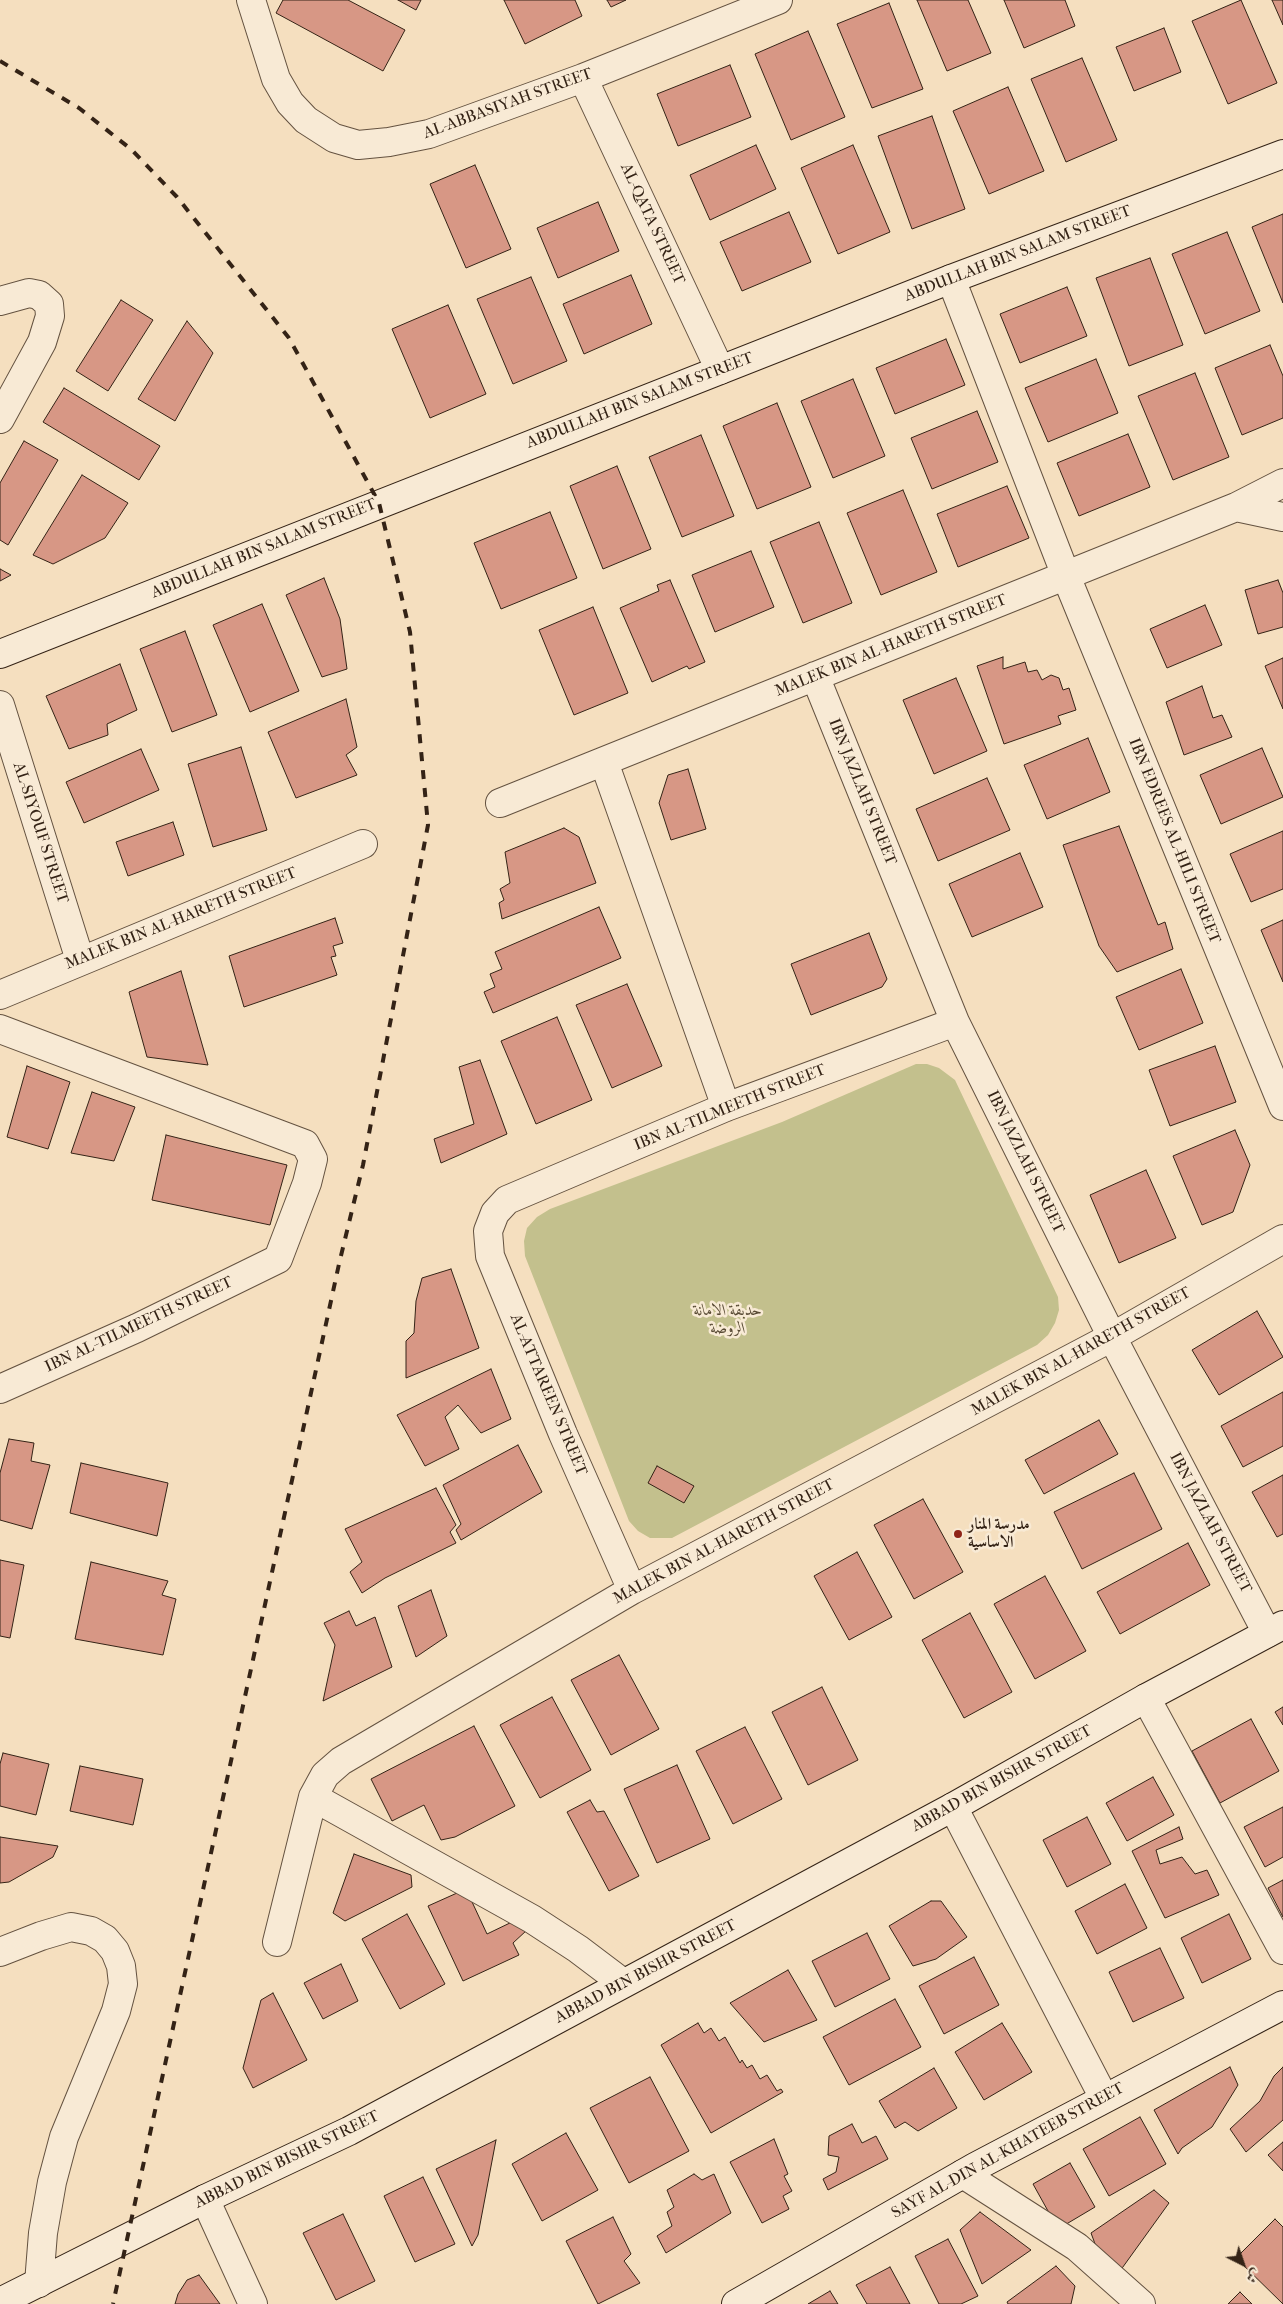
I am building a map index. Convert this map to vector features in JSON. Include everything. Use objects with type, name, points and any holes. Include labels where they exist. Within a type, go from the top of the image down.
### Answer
[{"type":"street","name":"AL-ABBASIYAH STREET","points":[[251,0],[276,79],[290,103],[306,120],[334,138],[358,145],[388,142],[429,134],[583,78],[778,0]]},
{"type":"street","name":"AL-QATA STREET","points":[[583,78],[720,370]]},
{"type":"street","name":"ABDULLAH BIN SALAM STREET","points":[[0,654],[951,279],[1283,154]]},
{"type":"street","name":"IBN EDREES AL-HILI STREET","points":[[951,279],[1066,576],[1283,1106]]},
{"type":"street","points":[[0,301],[29,293],[39,295],[49,304],[50,316],[42,342],[0,420]]},
{"type":"street","name":"MALEK BIN AL-HARETH STREET","points":[[500,803],[1236,507],[1283,484]]},
{"type":"street","points":[[1236,507],[1283,518]]},
{"type":"street","name":"IBN JAZLAH STREET","points":[[815,676],[955,1022],[1112,1337],[1275,1629]]},
{"type":"street","name":"AL-SIYOUF STREET","points":[[0,706],[80,960]]},
{"type":"street","points":[[604,762],[726,1107]]},
{"type":"street","name":"MALEK BIN AL-HARETH STREET","points":[[4,993],[362,844]]},
{"type":"street","points":[[0,1024],[4,993]]},
{"type":"street","name":"IBN AL-TILMEETH STREET","points":[[507,1200],[726,1107],[955,1022]]},
{"type":"street","name":"IBN AL-TILMEETH STREET","points":[[0,1029],[305,1144],[313,1159],[278,1260],[137,1328],[0,1389]]},
{"type":"street","name":"AL-ATTAREEN STREET","points":[[507,1200],[495,1213],[488,1231],[490,1256],[562,1434],[632,1590]]},
{"type":"street","name":"MALEK BIN AL-HARETH STREET","points":[[277,1942],[313,1797],[325,1775],[341,1761],[360,1748],[632,1590],[1112,1337],[1283,1239]]},
{"type":"street","name":"ABBAD BIN BISHR STREET","points":[[0,2302],[205,2199],[349,2131],[953,1807],[1146,1698],[1275,1629]]},
{"type":"street","points":[[1146,1698],[1283,1950]]},
{"type":"street","points":[[313,1797],[532,1919],[578,1949],[623,1984]]},
{"type":"street","points":[[953,1807],[1104,2098]]},
{"type":"street","points":[[0,1952],[40,1936],[71,1927],[91,1931],[105,1939],[115,1951],[121,1966],[122,1984],[116,2011],[64,2137],[52,2182],[43,2233],[39,2283]]},
{"type":"street","name":"SAYF AL-DIN AL-KHATEEB STREET","points":[[736,2304],[963,2174],[1104,2098],[1281,2010]]},
{"type":"street","points":[[963,2174],[1044,2228],[1077,2247],[1141,2304]]},
{"type":"street","points":[[205,2199],[253,2304]]},
{"type":"green space","name":"حدبقة الامانة الروضة","points":[[916,1064],[927,1064],[939,1068],[955,1080],[1058,1297],[1059,1310],[1055,1323],[1048,1335],[1037,1345],[672,1538],[650,1538],[638,1531],[629,1521],[525,1256],[524,1241],[527,1228],[537,1217],[550,1209],[782,1122]]},
{"type":"building","points":[[283,0],[348,0],[405,30],[383,71],[276,13]]},
{"type":"building","points":[[398,0],[421,0],[416,10]]},
{"type":"building","points":[[504,0],[575,0],[582,16],[525,44]]},
{"type":"building","points":[[607,0],[626,0],[611,7]]},
{"type":"building","points":[[917,0],[968,0],[991,53],[947,71]]},
{"type":"building","points":[[1004,0],[1065,0],[1075,26],[1024,48]]},
{"type":"building","points":[[1241,0],[1277,83],[1228,104],[1192,21]]},
{"type":"building","points":[[1272,0],[1283,0],[1283,25]]},
{"type":"building","points":[[889,3],[923,89],[872,108],[837,24]]},
{"type":"building","points":[[1164,28],[1181,72],[1134,91],[1116,47]]},
{"type":"building","points":[[808,31],[845,117],[791,140],[755,54]]},
{"type":"building","points":[[1082,58],[1117,140],[1066,162],[1031,79]]},
{"type":"building","points":[[730,65],[751,117],[678,146],[657,94]]},
{"type":"building","points":[[1008,87],[1044,171],[989,194],[953,111]]},
{"type":"building","points":[[932,116],[965,209],[912,229],[878,136]]},
{"type":"building","points":[[756,145],[776,189],[710,220],[690,175]]},
{"type":"building","points":[[853,145],[890,232],[838,254],[801,168]]},
{"type":"building","points":[[475,165],[511,249],[466,268],[430,184]]},
{"type":"building","points":[[598,202],[619,251],[558,278],[537,228]]},
{"type":"building","points":[[789,212],[811,262],[742,291],[720,242]]},
{"type":"building","points":[[1283,214],[1283,303],[1252,227]]},
{"type":"building","points":[[1227,232],[1260,311],[1205,334],[1172,254]]},
{"type":"building","points":[[1150,258],[1183,345],[1129,366],[1096,278]]},
{"type":"building","points":[[631,275],[652,324],[584,354],[563,304]]},
{"type":"building","points":[[531,277],[567,361],[513,384],[477,299]]},
{"type":"building","points":[[1067,287],[1087,336],[1020,363],[1000,314]]},
{"type":"building","points":[[121,300],[153,320],[108,391],[76,371]]},
{"type":"building","points":[[448,305],[486,394],[430,418],[392,329]]},
{"type":"building","points":[[187,321],[213,353],[175,421],[138,399]]},
{"type":"building","points":[[946,339],[965,385],[895,414],[876,368]]},
{"type":"building","points":[[1270,345],[1283,376],[1283,418],[1242,435],[1215,368]]},
{"type":"building","points":[[1096,359],[1118,413],[1048,442],[1025,388]]},
{"type":"building","points":[[1195,373],[1229,457],[1173,480],[1138,396]]},
{"type":"building","points":[[853,379],[885,456],[833,478],[801,401]]},
{"type":"building","points":[[64,388],[160,446],[139,480],[43,422]]},
{"type":"building","points":[[777,403],[811,487],[757,509],[723,426]]},
{"type":"building","points":[[977,411],[998,462],[932,489],[911,438]]},
{"type":"building","points":[[1128,434],[1150,487],[1079,516],[1057,463]]},
{"type":"building","points":[[701,435],[734,516],[682,537],[649,457]]},
{"type":"building","points":[[24,441],[58,460],[8,545],[0,540],[0,483]]},
{"type":"building","points":[[617,466],[651,549],[603,569],[570,486]]},
{"type":"building","points":[[82,475],[128,503],[105,538],[53,564],[33,555]]},
{"type":"building","points":[[1007,486],[1029,538],[958,567],[937,514]]},
{"type":"building","points":[[903,490],[937,572],[881,595],[847,513]]},
{"type":"building","points":[[550,512],[577,578],[501,609],[474,543]]},
{"type":"building","points":[[819,522],[852,603],[803,623],[770,542]]},
{"type":"building","points":[[751,551],[774,607],[715,632],[692,575]]},
{"type":"building","points":[[0,569],[11,575],[0,581]]},
{"type":"building","points":[[324,578],[340,619],[347,669],[322,677],[286,595]]},
{"type":"building","points":[[670,580],[705,662],[689,669],[687,666],[652,682],[620,608],[659,591],[657,585]]},
{"type":"building","points":[[1278,580],[1283,593],[1283,627],[1258,634],[1245,590]]},
{"type":"building","points":[[262,604],[299,691],[250,712],[213,625]]},
{"type":"building","points":[[1205,605],[1222,645],[1167,668],[1150,629]]},
{"type":"building","points":[[593,607],[628,693],[574,715],[539,630]]},
{"type":"building","points":[[185,631],[217,715],[172,732],[140,649]]},
{"type":"building","points":[[1003,657],[1003,669],[1025,662],[1028,672],[1037,670],[1042,680],[1051,675],[1059,678],[1063,690],[1069,688],[1076,710],[1058,716],[1061,724],[1004,744],[977,666]]},
{"type":"building","points":[[1283,658],[1283,709],[1265,666]]},
{"type":"building","points":[[120,664],[137,710],[107,724],[108,735],[69,749],[46,696]]},
{"type":"building","points":[[956,678],[987,751],[934,774],[903,700]]},
{"type":"building","points":[[1202,686],[1213,718],[1222,715],[1232,737],[1184,755],[1166,702]]},
{"type":"building","points":[[346,699],[357,747],[346,755],[357,775],[296,798],[268,732]]},
{"type":"building","points":[[1088,738],[1110,792],[1047,819],[1024,765]]},
{"type":"building","points":[[241,747],[267,830],[213,847],[188,764]]},
{"type":"building","points":[[1262,748],[1283,797],[1221,824],[1200,775]]},
{"type":"building","points":[[141,749],[159,790],[84,823],[66,782]]},
{"type":"building","points":[[688,769],[706,829],[671,840],[659,803],[668,775]]},
{"type":"building","points":[[987,778],[1010,830],[938,861],[916,809]]},
{"type":"building","points":[[173,822],[184,855],[128,876],[116,842]]},
{"type":"building","points":[[1119,826],[1158,925],[1165,922],[1173,949],[1117,972],[1099,946],[1063,845]]},
{"type":"building","points":[[564,828],[579,837],[596,883],[502,919],[499,903],[504,900],[500,889],[510,883],[505,852]]},
{"type":"building","points":[[1283,831],[1283,889],[1251,902],[1230,854]]},
{"type":"building","points":[[1020,853],[1043,907],[972,937],[949,884]]},
{"type":"building","points":[[599,907],[621,958],[493,1013],[484,992],[495,987],[490,974],[502,969],[495,952]]},
{"type":"building","points":[[335,918],[343,943],[333,946],[336,956],[331,957],[337,975],[244,1007],[229,956]]},
{"type":"building","points":[[1283,920],[1283,982],[1261,930]]},
{"type":"building","points":[[869,933],[887,979],[882,987],[811,1015],[791,964]]},
{"type":"building","points":[[1181,969],[1203,1023],[1139,1050],[1116,997]]},
{"type":"building","points":[[181,971],[208,1065],[147,1057],[129,992]]},
{"type":"building","points":[[627,984],[662,1066],[612,1088],[576,1005]]},
{"type":"building","points":[[557,1017],[592,1100],[536,1124],[501,1041]]},
{"type":"building","points":[[1215,1046],[1236,1102],[1170,1126],[1149,1070]]},
{"type":"building","points":[[480,1060],[507,1134],[441,1163],[434,1139],[474,1124],[459,1067]]},
{"type":"building","points":[[27,1066],[70,1082],[48,1149],[7,1137]]},
{"type":"building","points":[[92,1092],[135,1107],[114,1161],[71,1153]]},
{"type":"building","points":[[1235,1130],[1250,1165],[1233,1212],[1202,1225],[1173,1156]]},
{"type":"building","points":[[166,1135],[287,1165],[270,1225],[152,1200]]},
{"type":"building","points":[[1146,1170],[1176,1238],[1119,1263],[1090,1195]]},
{"type":"building","points":[[451,1269],[479,1348],[406,1378],[406,1341],[414,1333],[416,1301],[422,1278]]},
{"type":"building","points":[[1257,1311],[1283,1357],[1219,1395],[1192,1350]]},
{"type":"building","points":[[491,1369],[511,1419],[481,1433],[458,1405],[445,1417],[459,1449],[425,1466],[397,1415]]},
{"type":"building","points":[[1283,1392],[1283,1446],[1243,1467],[1221,1426]]},
{"type":"building","points":[[1099,1420],[1118,1454],[1044,1494],[1025,1460]]},
{"type":"building","points":[[9,1439],[34,1443],[31,1461],[50,1465],[32,1529],[0,1520],[0,1473]]},
{"type":"building","points":[[518,1445],[542,1492],[461,1540],[456,1530],[461,1524],[443,1485]]},
{"type":"building","points":[[81,1463],[168,1483],[157,1536],[70,1513]]},
{"type":"building","points":[[657,1466],[694,1486],[684,1503],[648,1483]]},
{"type":"building","points":[[1134,1473],[1162,1529],[1082,1569],[1054,1512]]},
{"type":"building","points":[[1283,1475],[1283,1534],[1277,1537],[1252,1492]]},
{"type":"building","points":[[436,1488],[456,1525],[450,1532],[456,1543],[385,1578],[362,1593],[350,1572],[362,1562],[345,1529]]},
{"type":"building","points":[[923,1499],[963,1572],[914,1599],[874,1525]]},
{"type":"building","points":[[1188,1543],[1210,1585],[1120,1634],[1097,1592]]},
{"type":"building","points":[[857,1552],[892,1617],[849,1640],[814,1576]]},
{"type":"building","points":[[0,1560],[24,1565],[10,1638],[0,1636]]},
{"type":"building","points":[[91,1562],[168,1581],[162,1595],[176,1599],[163,1655],[75,1639]]},
{"type":"building","points":[[1045,1576],[1086,1651],[1035,1679],[994,1604]]},
{"type":"building","points":[[431,1590],[447,1636],[416,1657],[398,1606]]},
{"type":"building","points":[[349,1611],[356,1626],[375,1617],[392,1667],[323,1701],[335,1645],[324,1623]]},
{"type":"building","points":[[970,1613],[1012,1692],[964,1718],[922,1640]]},
{"type":"building","points":[[619,1655],[659,1729],[611,1755],[571,1680]]},
{"type":"building","points":[[822,1687],[858,1760],[808,1785],[772,1712]]},
{"type":"building","points":[[552,1697],[591,1770],[540,1798],[500,1725]]},
{"type":"building","points":[[1283,1707],[1283,1725],[1275,1712]]},
{"type":"building","points":[[1251,1719],[1279,1771],[1220,1803],[1192,1751]]},
{"type":"building","points":[[474,1726],[515,1806],[455,1837],[441,1840],[424,1805],[392,1821],[371,1779]]},
{"type":"building","points":[[745,1727],[782,1799],[733,1824],[696,1751]]},
{"type":"building","points":[[3,1753],[49,1764],[36,1815],[0,1806],[0,1764]]},
{"type":"building","points":[[677,1765],[710,1839],[657,1863],[624,1789]]},
{"type":"building","points":[[80,1766],[143,1779],[133,1825],[70,1811]]},
{"type":"building","points":[[1153,1777],[1174,1815],[1127,1841],[1106,1803]]},
{"type":"building","points":[[590,1800],[597,1812],[604,1811],[639,1876],[609,1891],[567,1812]]},
{"type":"building","points":[[1283,1807],[1283,1857],[1265,1867],[1244,1827]]},
{"type":"building","points":[[1087,1817],[1111,1864],[1067,1887],[1043,1840]]},
{"type":"building","points":[[1179,1827],[1183,1839],[1156,1850],[1160,1864],[1182,1857],[1195,1874],[1207,1870],[1219,1895],[1165,1918],[1132,1851]]},
{"type":"building","points":[[0,1837],[58,1846],[53,1857],[9,1882],[0,1883]]},
{"type":"building","points":[[354,1854],[411,1875],[412,1887],[345,1921],[333,1913]]},
{"type":"building","points":[[1283,1880],[1283,1917],[1268,1888]]},
{"type":"building","points":[[1125,1884],[1147,1928],[1097,1954],[1075,1911]]},
{"type":"building","points":[[466,1889],[487,1934],[514,1921],[527,1930],[513,1943],[519,1955],[463,1981],[428,1906]]},
{"type":"building","points":[[931,1901],[941,1901],[967,1937],[936,1959],[913,1966],[889,1926]]},
{"type":"building","points":[[407,1914],[445,1984],[400,2009],[362,1939]]},
{"type":"building","points":[[1229,1914],[1251,1959],[1202,1983],[1181,1938]]},
{"type":"building","points":[[867,1933],[890,1979],[835,2007],[812,1961]]},
{"type":"building","points":[[1160,1948],[1184,1998],[1133,2022],[1109,1972]]},
{"type":"building","points":[[974,1957],[999,2005],[944,2034],[919,1986]]},
{"type":"building","points":[[341,1964],[358,2001],[323,2019],[304,1983]]},
{"type":"building","points":[[788,1970],[817,2020],[764,2042],[730,2003]]},
{"type":"building","points":[[273,1993],[307,2060],[253,2088],[243,2068],[261,2000]]},
{"type":"building","points":[[895,1999],[921,2047],[849,2085],[823,2037]]},
{"type":"building","points":[[698,2023],[704,2033],[711,2028],[719,2041],[725,2037],[740,2063],[742,2060],[747,2068],[752,2065],[760,2079],[767,2075],[777,2091],[781,2089],[783,2092],[711,2133],[661,2045]]},
{"type":"building","points":[[1002,2023],[1032,2072],[984,2100],[955,2052]]},
{"type":"building","points":[[1230,2067],[1238,2085],[1212,2127],[1182,2148],[1178,2154],[1154,2110]]},
{"type":"building","points":[[1283,2067],[1283,2120],[1246,2152],[1230,2129],[1260,2101],[1274,2076]]},
{"type":"building","points":[[934,2068],[957,2108],[918,2131],[905,2122],[895,2128],[879,2101]]},
{"type":"building","points":[[650,2077],[689,2151],[629,2183],[590,2108]]},
{"type":"building","points":[[1140,2117],[1166,2164],[1109,2196],[1083,2149]]},
{"type":"building","points":[[852,2124],[862,2143],[876,2136],[888,2159],[828,2190],[823,2179],[836,2172],[839,2157],[828,2155],[829,2136]]},
{"type":"building","points":[[566,2133],[598,2190],[542,2221],[512,2164]]},
{"type":"building","points":[[774,2139],[788,2174],[784,2176],[792,2191],[783,2196],[789,2209],[762,2223],[730,2162]]},
{"type":"building","points":[[496,2140],[478,2235],[472,2246],[436,2169]]},
{"type":"building","points":[[1283,2142],[1283,2171],[1268,2155]]},
{"type":"building","points":[[1070,2163],[1095,2207],[1058,2229],[1033,2184]]},
{"type":"building","points":[[694,2174],[702,2180],[714,2174],[731,2213],[666,2253],[657,2236],[672,2226],[667,2212],[674,2207],[667,2190]]},
{"type":"building","points":[[423,2177],[455,2244],[415,2262],[384,2196]]},
{"type":"building","points":[[1154,2190],[1169,2203],[1120,2271],[1101,2260],[1091,2233]]},
{"type":"building","points":[[980,2212],[1031,2250],[982,2284],[960,2230]]},
{"type":"building","points":[[343,2214],[375,2281],[336,2300],[303,2233]]},
{"type":"building","points":[[613,2217],[631,2254],[624,2261],[640,2283],[598,2304],[566,2241]]},
{"type":"building","points":[[1275,2219],[1283,2227],[1283,2304],[1236,2258]]},
{"type":"building","points":[[948,2239],[978,2296],[961,2304],[939,2304],[915,2256]]},
{"type":"building","points":[[1056,2266],[1075,2286],[1071,2304],[1008,2304],[1007,2302]]},
{"type":"building","points":[[890,2267],[910,2304],[867,2304],[856,2285]]},
{"type":"building","points":[[199,2275],[220,2304],[175,2304],[178,2294],[187,2280]]},
{"type":"building","points":[[830,2291],[838,2304],[808,2304]]},
{"type":"building","points":[[1240,2292],[1252,2304],[1228,2304]]},
{"type":"railway","points":[[0,61],[79,108],[132,150],[177,197],[289,338],[379,503],[410,632],[428,825],[363,1165],[339,1264],[113,2304]]},
{"type":"place","name":"مدرسة المنار الاساسية","points":[[958,1534]]}]
